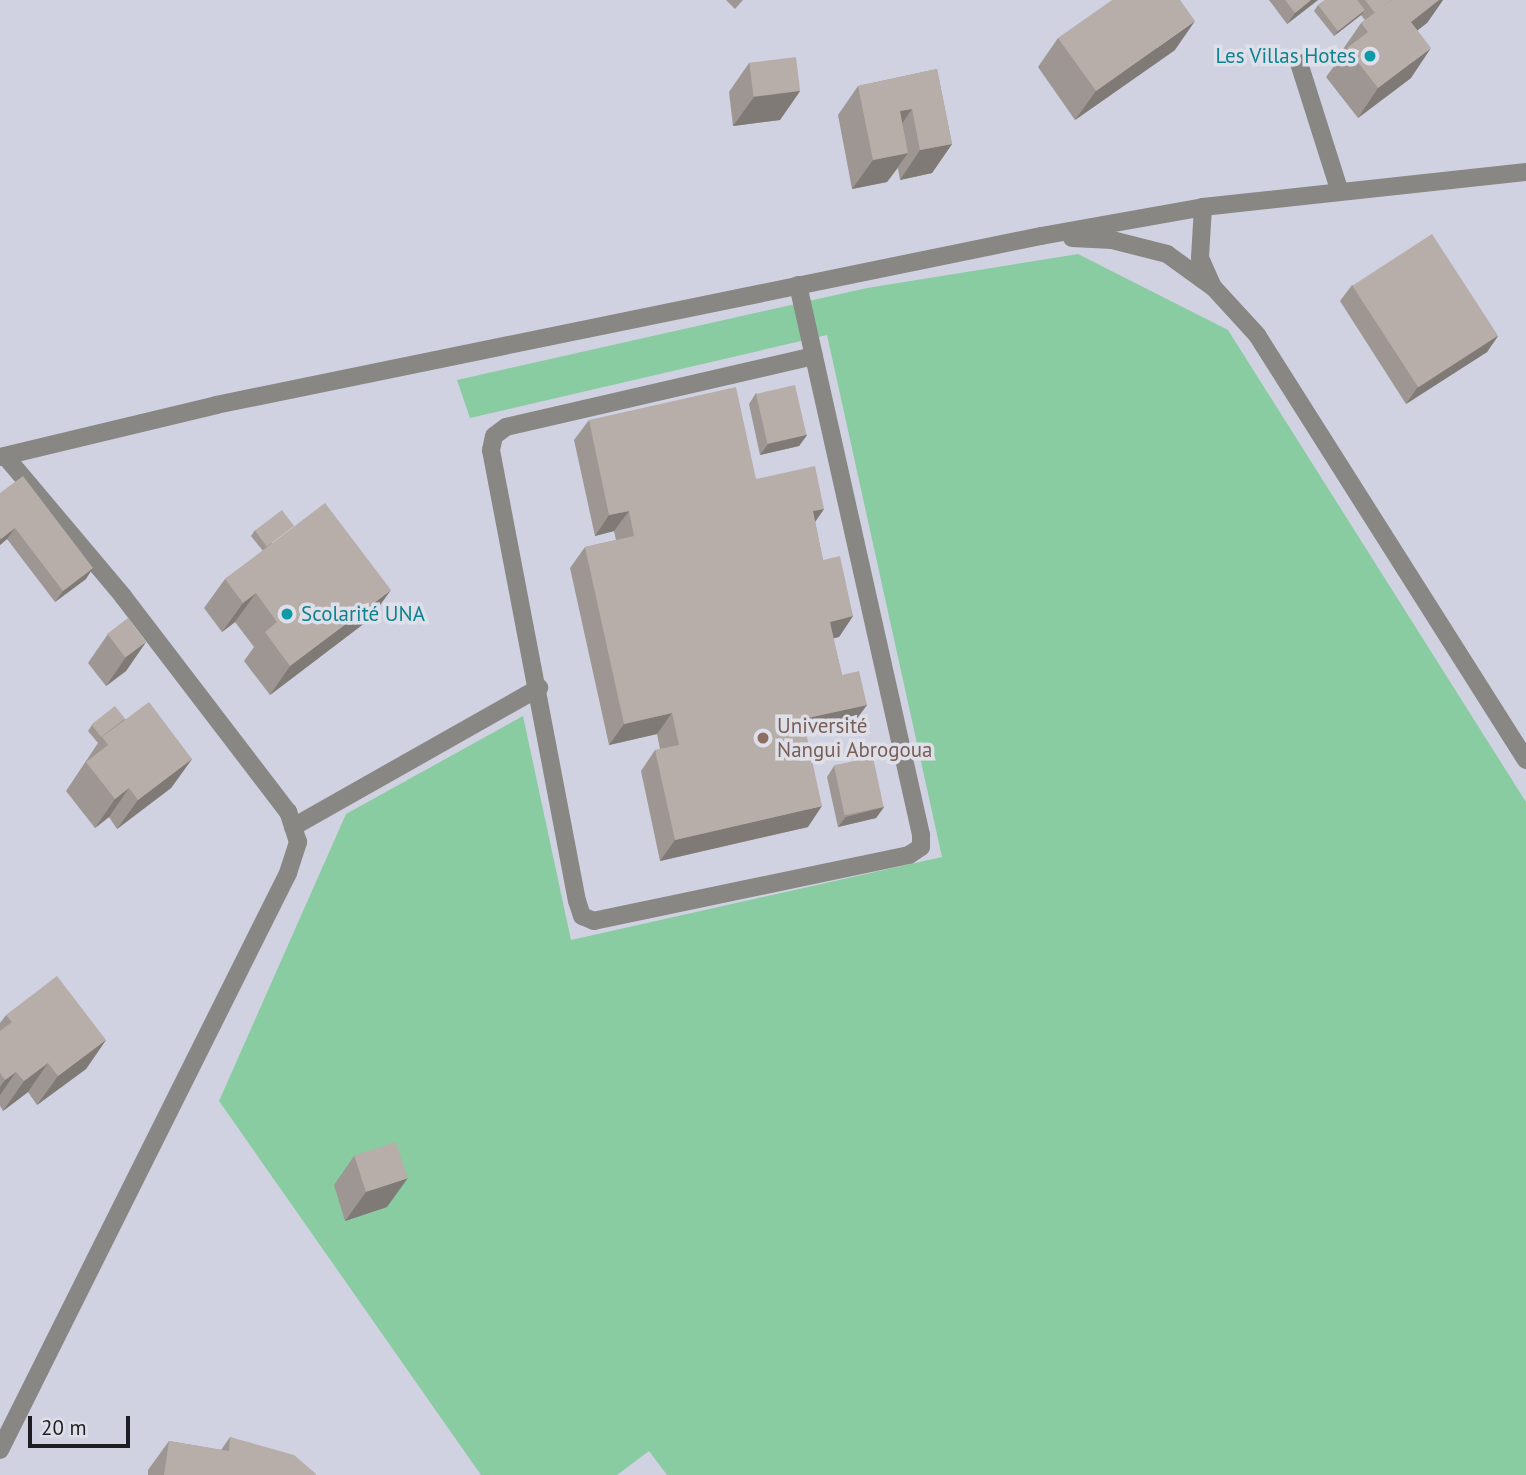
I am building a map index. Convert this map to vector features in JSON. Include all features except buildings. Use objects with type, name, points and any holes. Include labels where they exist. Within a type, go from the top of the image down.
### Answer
[{"type":"lane","points":[[1299,63],[1340,192]]},
{"type":"lane","points":[[0,1450],[288,873],[298,842],[288,812],[123,596],[2,456],[216,405],[1041,236],[1203,207],[1526,172]]},
{"type":"lane","points":[[1203,207],[1200,258],[1214,288]]},
{"type":"lane","points":[[1041,236],[1112,240],[1167,254],[1214,288],[1257,335],[1526,760]]},
{"type":"lane","points":[[798,285],[814,356],[921,846],[909,855],[594,920],[583,915],[577,901],[539,688],[491,450],[494,436],[506,427],[814,356]]},
{"type":"lane","points":[[293,827],[539,688]]},
{"type":"shaded area","name":"Université Nangui Abrogoua","points":[[0,0],[1526,0],[1526,1475],[0,1475]]},
{"type":"green space","points":[[1078,254],[1228,330],[1526,802],[1526,1475],[667,1475],[649,1451],[617,1475],[481,1475],[219,1101],[346,814],[523,716],[571,940],[942,857],[827,335],[470,418],[457,380],[867,288]]},
{"type":"place","name":"Les Villas Hotes","points":[[1370,56]]},
{"type":"place","name":"Scolarité UNA","points":[[287,614]]},
{"type":"place","name":"Université Nangui Abrogoua","points":[[763,738]]}]
